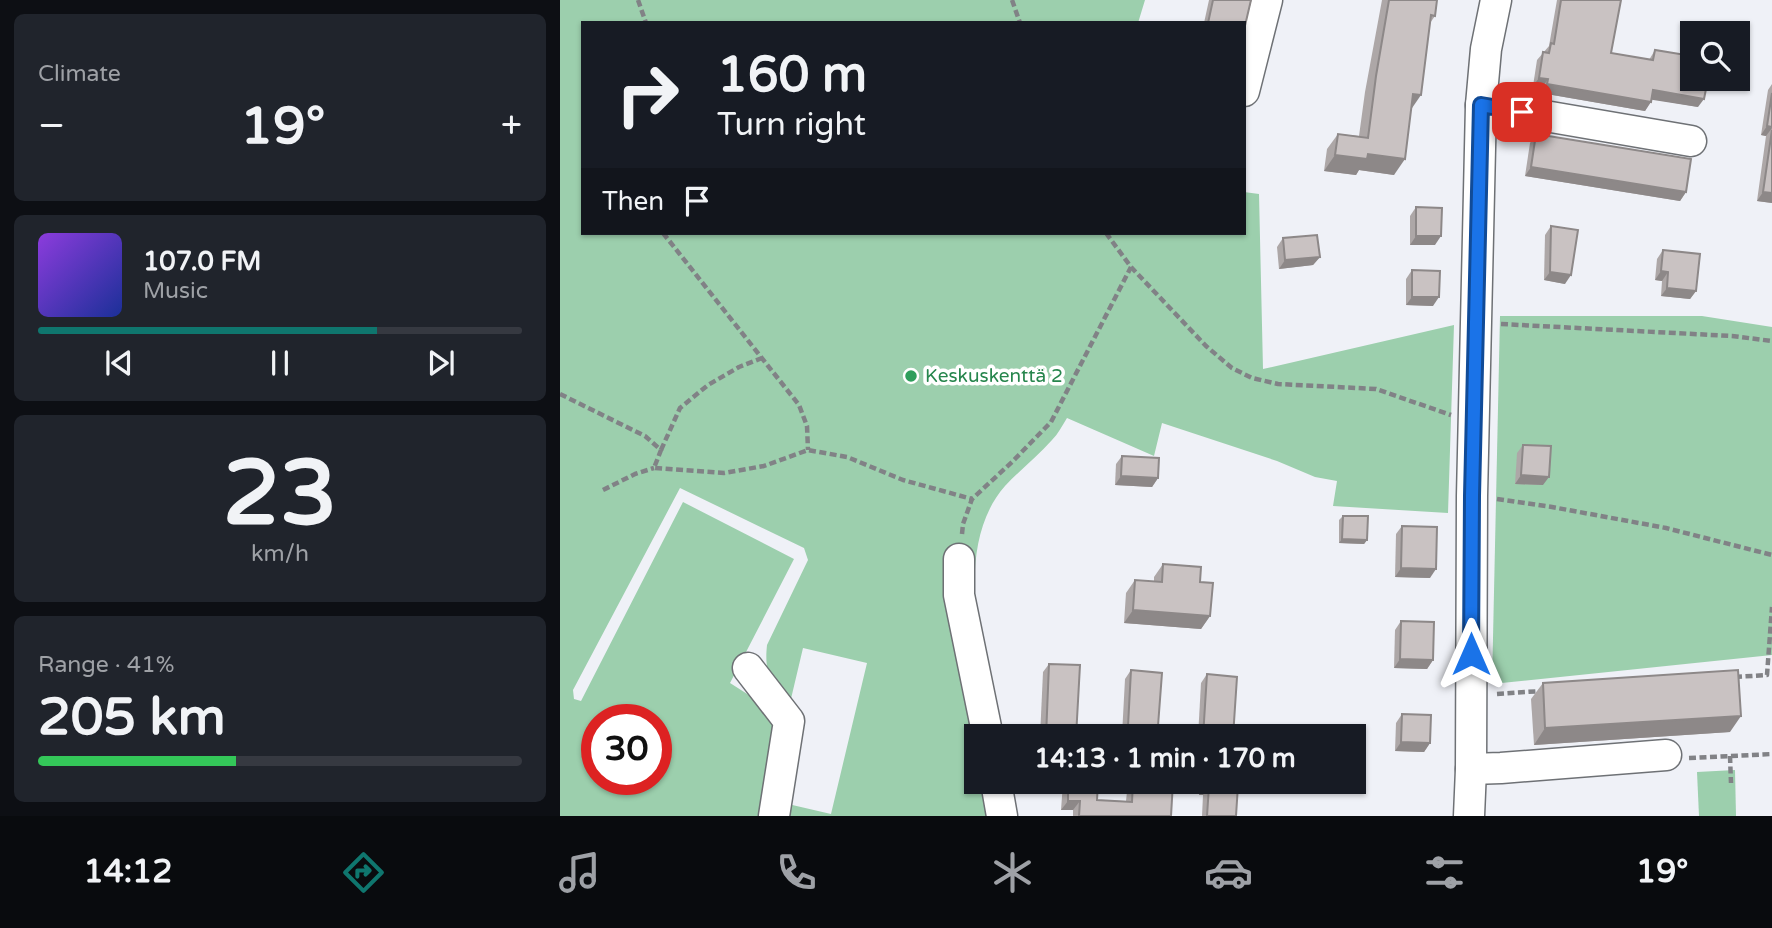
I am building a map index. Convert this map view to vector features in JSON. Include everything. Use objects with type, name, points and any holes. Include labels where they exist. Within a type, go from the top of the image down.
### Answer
[{"type":"street","points":[[1246,84],[1267,0]]},
{"type":"street","points":[[1469,816],[1472,496],[1481,105],[1486,49],[1496,0]]},
{"type":"street","points":[[1481,105],[1691,141]]},
{"type":"street","points":[[959,559],[959,595],[985,724]]},
{"type":"street","points":[[748,668],[789,720],[774,816]]},
{"type":"street","points":[[1471,769],[1666,755]]},
{"type":"street","points":[[998,794],[1002,816]]},
{"type":"path","points":[[638,0],[645,21]]},
{"type":"path","points":[[1012,0],[1019,21]]},
{"type":"path","points":[[665,235],[799,405],[807,426],[808,450]]},
{"type":"path","points":[[1107,235],[1131,267],[1206,346],[1232,368],[1278,384],[1376,389],[1456,416]]},
{"type":"path","points":[[959,559],[963,524],[972,499],[1051,422],[1131,267]]},
{"type":"path","points":[[1477,323],[1731,336],[1772,341]]},
{"type":"path","points":[[654,468],[680,408],[708,385],[739,367],[762,358]]},
{"type":"path","points":[[560,394],[645,436],[661,450]]},
{"type":"path","points":[[603,490],[654,468],[724,473],[764,466],[808,450],[847,457],[902,480],[972,499]]},
{"type":"path","points":[[1472,496],[1552,507],[1666,528],[1772,555]]},
{"type":"path","points":[[1727,678],[1767,675],[1772,607]]},
{"type":"path","points":[[1485,695],[1552,690]]},
{"type":"path","points":[[1666,755],[1684,758],[1772,754]]},
{"type":"path","points":[[1730,756],[1731,783]]},
{"type":"green space","points":[[560,0],[1145,0],[1139,21],[581,21],[581,235],[1246,235],[1246,192],[1259,194],[1263,369],[1454,325],[1448,513],[1333,506],[1337,481],[1315,477],[1277,461],[1162,423],[1154,456],[1067,418],[1054,438],[996,497],[984,522],[977,550],[975,593],[997,724],[964,724],[964,794],[1009,794],[1012,816],[786,816],[788,804],[831,814],[867,663],[803,648],[790,703],[770,677],[767,645],[808,560],[804,548],[680,488],[573,690],[574,699],[581,701],[683,502],[794,559],[730,683],[752,697],[782,734],[761,816],[560,816]]},
{"type":"green space","points":[[1500,316],[1702,316],[1772,327],[1772,655],[1492,684]]},
{"type":"green space","points":[[1735,770],[1736,816],[1699,816],[1697,772]]},
{"type":"building","points":[[1213,0],[1251,0],[1246,21],[1208,21]]},
{"type":"building","points":[[1389,0],[1437,0],[1435,16],[1431,15],[1421,95],[1413,94],[1405,159],[1368,154],[1367,159],[1335,155],[1338,134],[1368,138]]},
{"type":"building","points":[[1561,0],[1621,0],[1611,53],[1653,60],[1655,50],[1680,54],[1680,91],[1706,91],[1704,99],[1653,90],[1651,102],[1547,84],[1548,79],[1539,78],[1543,52],[1549,53],[1551,43],[1554,44]]},
{"type":"building","points":[[1772,93],[1772,127],[1767,126]]},
{"type":"building","points":[[1772,130],[1772,193],[1763,192]]},
{"type":"building","points":[[1536,134],[1691,159],[1686,192],[1531,167]]},
{"type":"building","points":[[1416,207],[1442,208],[1441,236],[1416,236]]},
{"type":"building","points":[[1551,226],[1578,230],[1571,275],[1550,272]]},
{"type":"building","points":[[1317,235],[1320,257],[1285,260],[1283,238]]},
{"type":"building","points":[[1663,250],[1700,254],[1696,291],[1667,288],[1668,272],[1661,271]]},
{"type":"building","points":[[1412,270],[1440,271],[1439,297],[1412,297]]},
{"type":"building","points":[[1523,445],[1551,446],[1549,477],[1521,475]]},
{"type":"building","points":[[1122,456],[1159,458],[1158,478],[1121,476]]},
{"type":"building","points":[[1343,516],[1368,516],[1367,540],[1342,539]]},
{"type":"building","points":[[1402,526],[1437,527],[1436,569],[1401,568]]},
{"type":"building","points":[[1163,564],[1201,567],[1200,582],[1213,583],[1210,616],[1133,610],[1135,580],[1162,582]]},
{"type":"building","points":[[1401,621],[1434,622],[1433,660],[1400,659]]},
{"type":"building","points":[[1049,664],[1080,665],[1077,724],[1047,724]]},
{"type":"building","points":[[1131,670],[1162,673],[1158,724],[1128,724]]},
{"type":"building","points":[[1738,670],[1741,716],[1545,728],[1543,683]]},
{"type":"building","points":[[1207,674],[1237,677],[1234,724],[1204,724]]},
{"type":"building","points":[[1402,714],[1431,715],[1430,743],[1401,742]]},
{"type":"building","points":[[1068,794],[1097,794],[1097,800],[1132,802],[1132,794],[1172,794],[1171,816],[1079,816],[1080,801],[1068,801]]},
{"type":"building","points":[[1208,794],[1237,794],[1236,816],[1207,816]]},
{"type":"place","name":"Keskuskenttä 2","points":[[911,376]]},
{"type":"route","points":[[1471,654],[1481,105],[1522,112]]}]
